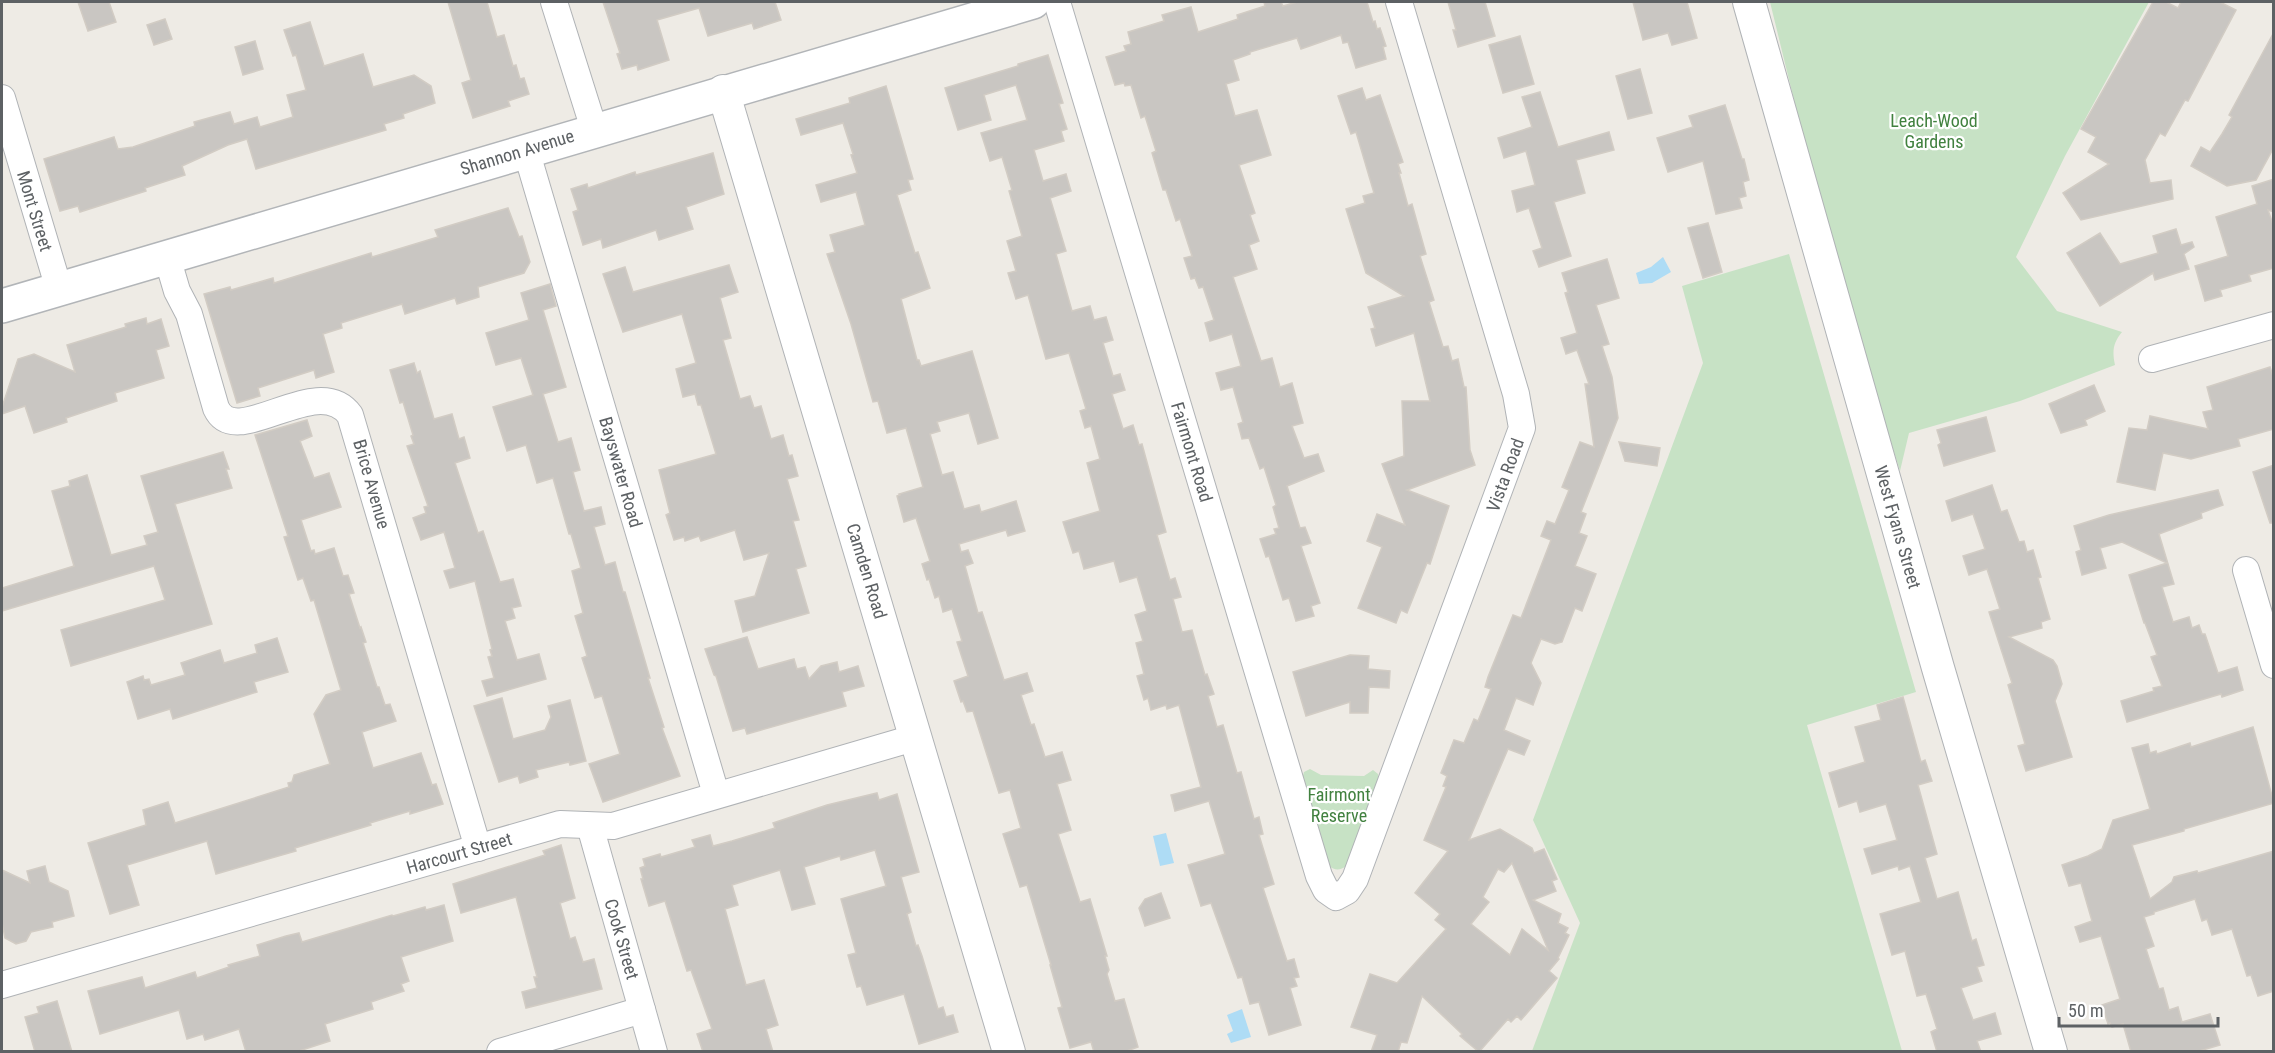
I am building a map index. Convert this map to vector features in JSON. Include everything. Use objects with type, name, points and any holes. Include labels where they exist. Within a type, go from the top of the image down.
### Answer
[{"type":"main road","name":"Shannon Avenue","points":[[2,306],[594,129],[1033,2]]},
{"type":"street","points":[[554,2],[594,129]]},
{"type":"street","name":"Fairmont Road","points":[[1057,2],[1319,876],[1326,890],[1336,897]]},
{"type":"street","name":"Vista Road","points":[[1336,897],[1347,891],[1355,879],[1522,428],[1516,394],[1400,2]]},
{"type":"street","name":"West Fyans Street","points":[[1749,2],[1938,668],[2051,1052]]},
{"type":"street","name":"Camden Road","points":[[723,91],[1009,1052]]},
{"type":"street","name":"Mont Street","points":[[2,98],[59,289]]},
{"type":"street","name":"Bayswater Road","points":[[526,150],[716,794]]},
{"type":"street","name":"Brice Avenue","points":[[167,257],[177,291],[189,314],[220,415],[229,421],[240,422],[301,404],[324,401],[342,405],[350,415],[478,848]]},
{"type":"street","points":[[2152,359],[2274,325]]},
{"type":"street","points":[[2246,570],[2274,665]]},
{"type":"street","name":"Harcourt Street","points":[[2,985],[560,824],[613,826],[917,737]]},
{"type":"street","name":"Cook Street","points":[[590,826],[654,1052]]},
{"type":"street","points":[[500,1052],[642,1010]]},
{"type":"green space","name":"Leach-Wood Gardens","points":[[1770,2],[2149,2],[2065,156],[2016,257],[2057,311],[2122,332],[2114,347],[2115,365],[2020,401],[1909,433],[1900,471],[1832,255]]},
{"type":"green space","points":[[1789,254],[1916,692],[1807,725],[1902,1051],[1532,1051],[1580,923],[1533,820],[1703,363],[1682,286]]},
{"type":"green space","name":"Fairmont Reserve","points":[[1310,769],[1321,775],[1364,776],[1373,770],[1378,774],[1379,781],[1346,866],[1340,869],[1333,869],[1329,866],[1302,779],[1304,772]]},
{"type":"water","points":[[1663,257],[1671,272],[1652,283],[1639,284],[1636,273],[1651,267]]},
{"type":"water","points":[[1166,833],[1174,863],[1160,866],[1153,836]]},
{"type":"water","points":[[1242,1009],[1251,1037],[1231,1043],[1227,1034],[1233,1031],[1227,1015]]},
{"type":"building","points":[[78,2],[109,2],[116,22],[88,31]]},
{"type":"building","points":[[448,2],[487,2],[497,37],[504,35],[513,66],[516,65],[520,79],[524,78],[529,94],[508,101],[510,106],[473,118],[462,83],[471,80]]},
{"type":"building","points":[[603,2],[775,2],[781,20],[754,29],[752,23],[708,36],[699,8],[657,20],[669,60],[638,70],[637,65],[622,69],[617,54],[620,53]]},
{"type":"building","points":[[1264,2],[1281,2],[1283,6],[1297,2],[1367,2],[1373,22],[1375,21],[1377,29],[1380,28],[1386,46],[1383,47],[1386,59],[1356,68],[1348,42],[1343,43],[1341,35],[1301,49],[1297,38],[1250,52],[1250,54],[1233,60],[1239,80],[1226,84],[1235,116],[1257,110],[1271,155],[1239,165],[1255,213],[1250,215],[1259,241],[1249,245],[1257,269],[1233,277],[1261,361],[1272,358],[1280,387],[1292,383],[1303,423],[1292,426],[1304,458],[1318,454],[1324,471],[1287,486],[1300,528],[1305,527],[1311,543],[1301,546],[1320,603],[1311,606],[1314,616],[1296,621],[1289,598],[1283,600],[1269,556],[1266,557],[1260,539],[1276,534],[1274,529],[1279,528],[1273,507],[1276,505],[1264,467],[1260,469],[1249,438],[1242,439],[1238,424],[1243,422],[1233,387],[1221,390],[1216,373],[1241,366],[1232,334],[1210,341],[1205,323],[1214,320],[1203,287],[1199,288],[1195,278],[1191,279],[1184,258],[1192,256],[1180,219],[1176,221],[1166,190],[1163,190],[1152,153],[1156,151],[1145,116],[1141,118],[1131,85],[1125,86],[1124,83],[1115,85],[1106,57],[1126,51],[1124,46],[1131,44],[1128,32],[1164,21],[1162,15],[1191,7],[1198,32],[1238,19],[1237,15],[1265,6]]},
{"type":"building","points":[[1448,2],[1485,2],[1495,36],[1458,47]]},
{"type":"building","points":[[1633,2],[1687,2],[1697,38],[1672,45],[1668,33],[1643,40]]},
{"type":"building","points":[[2153,2],[2166,2],[2178,8],[2181,2],[2220,2],[2236,10],[2188,101],[2185,100],[2165,136],[2160,133],[2145,160],[2150,183],[2171,180],[2173,199],[2081,220],[2063,193],[2109,164],[2088,152],[2096,137],[2081,129]]},
{"type":"building","points":[[165,19],[172,39],[154,45],[147,25]]},
{"type":"building","points":[[310,22],[324,66],[363,54],[373,87],[414,75],[431,86],[435,103],[403,114],[404,118],[384,124],[386,130],[256,169],[247,139],[182,166],[185,175],[145,188],[146,191],[80,212],[78,206],[60,211],[44,159],[114,137],[118,149],[133,147],[195,126],[194,122],[230,112],[234,124],[257,117],[260,127],[293,117],[287,95],[306,90],[296,55],[293,56],[284,30]]},
{"type":"building","points":[[2274,32],[2274,147],[2256,180],[2227,186],[2191,166],[2201,147],[2210,152],[2222,134],[2232,117],[2229,115]]},
{"type":"building","points":[[1520,36],[1534,84],[1503,93],[1489,45]]},
{"type":"building","points":[[255,41],[263,69],[243,75],[235,47]]},
{"type":"building","points":[[1048,55],[1063,103],[1059,104],[1067,129],[1061,131],[1064,141],[1034,150],[1043,181],[1066,174],[1071,191],[1050,198],[1066,251],[1056,254],[1072,311],[1090,306],[1094,320],[1106,317],[1113,340],[1103,343],[1113,376],[1120,374],[1125,390],[1112,394],[1123,429],[1133,425],[1139,445],[1142,444],[1166,532],[1157,535],[1170,580],[1175,578],[1181,597],[1173,599],[1182,632],[1192,630],[1205,675],[1207,674],[1214,694],[1208,696],[1217,727],[1223,725],[1237,773],[1241,772],[1254,819],[1259,817],[1263,834],[1259,835],[1274,884],[1263,888],[1287,961],[1294,959],[1299,977],[1294,978],[1297,986],[1290,988],[1301,1025],[1269,1035],[1259,1002],[1250,1004],[1242,977],[1238,978],[1211,903],[1201,906],[1188,865],[1225,854],[1209,801],[1175,811],[1171,795],[1201,787],[1179,705],[1167,709],[1166,705],[1151,710],[1148,698],[1144,700],[1137,676],[1144,674],[1136,643],[1143,641],[1135,615],[1147,611],[1137,577],[1120,582],[1114,561],[1084,569],[1079,551],[1073,553],[1063,522],[1100,511],[1087,463],[1100,459],[1091,426],[1085,428],[1080,411],[1086,409],[1069,353],[1046,359],[1028,295],[1016,299],[1008,273],[1016,271],[1007,241],[1022,236],[1002,157],[990,161],[981,133],[1027,120],[1016,85],[984,95],[991,120],[958,130],[945,88]]},
{"type":"building","points":[[1640,69],[1652,113],[1628,119],[1616,76]]},
{"type":"building","points":[[886,86],[913,179],[908,180],[911,190],[897,195],[915,253],[918,252],[930,288],[901,299],[917,360],[921,366],[972,351],[998,438],[978,444],[969,413],[937,422],[940,431],[930,434],[942,475],[953,472],[964,509],[979,505],[981,512],[1016,501],[1025,531],[1008,536],[1006,530],[959,544],[961,552],[968,550],[973,563],[965,566],[978,613],[982,612],[1004,680],[1027,673],[1033,691],[1021,695],[1045,757],[1062,752],[1071,780],[1057,784],[1071,830],[1058,834],[1080,902],[1090,899],[1107,956],[1105,956],[1109,970],[1107,974],[1115,1001],[1124,999],[1138,1047],[1124,1052],[1094,1052],[1091,1042],[1070,1048],[1058,1008],[1062,1007],[1051,965],[1027,885],[1020,887],[1003,834],[1021,828],[1010,790],[999,793],[973,711],[967,712],[963,701],[961,702],[954,681],[968,676],[957,642],[962,641],[952,609],[943,612],[939,596],[935,598],[929,579],[927,580],[922,564],[930,561],[916,518],[904,522],[897,496],[923,487],[906,428],[887,433],[878,401],[873,402],[851,324],[827,254],[835,252],[830,235],[865,225],[856,192],[821,202],[816,185],[857,173],[851,155],[853,154],[843,123],[801,135],[796,119],[850,103],[849,98]]},
{"type":"building","points":[[1362,88],[1366,100],[1380,95],[1403,162],[1398,164],[1401,173],[1399,173],[1408,206],[1412,204],[1426,254],[1420,256],[1434,300],[1429,302],[1443,347],[1448,346],[1452,361],[1458,359],[1464,387],[1466,387],[1470,450],[1475,465],[1407,490],[1449,506],[1430,564],[1427,563],[1407,613],[1401,610],[1396,623],[1358,608],[1382,547],[1367,541],[1377,514],[1405,525],[1382,464],[1404,456],[1402,401],[1430,401],[1414,333],[1376,346],[1371,329],[1375,328],[1368,307],[1404,296],[1366,273],[1346,209],[1365,203],[1363,196],[1374,193],[1356,132],[1351,134],[1338,96]]},
{"type":"building","points":[[1540,92],[1558,147],[1609,132],[1614,150],[1576,160],[1585,193],[1554,202],[1571,256],[1539,267],[1533,251],[1542,248],[1529,208],[1517,212],[1512,191],[1535,185],[1526,151],[1504,158],[1498,138],[1532,127],[1522,97]]},
{"type":"building","points":[[1725,105],[1749,180],[1743,182],[1746,196],[1739,198],[1742,208],[1716,214],[1703,161],[1668,172],[1657,138],[1693,127],[1689,116]]},
{"type":"building","points":[[713,153],[724,194],[686,207],[693,229],[659,240],[656,230],[603,248],[601,239],[583,245],[573,212],[578,210],[571,189],[587,184],[588,188],[635,172],[636,175]]},
{"type":"building","points":[[2274,179],[2274,212],[2268,210],[2274,227],[2274,268],[2249,275],[2251,281],[2220,290],[2222,296],[2205,301],[2195,266],[2228,256],[2216,217],[2257,204],[2252,186]]},
{"type":"building","points":[[508,208],[519,237],[522,236],[530,262],[524,273],[478,287],[479,297],[457,304],[455,298],[405,314],[402,304],[341,323],[342,328],[323,334],[334,372],[316,378],[314,370],[258,388],[260,396],[237,403],[204,294],[230,287],[231,290],[273,278],[274,283],[371,253],[372,257],[438,237],[435,230]]},
{"type":"building","points":[[1708,223],[1722,272],[1703,278],[1688,228]]},
{"type":"building","points":[[2176,229],[2181,245],[2192,242],[2194,247],[2184,254],[2189,269],[2155,280],[2153,273],[2100,306],[2067,253],[2100,233],[2120,264],[2158,253],[2153,236]]},
{"type":"building","points":[[1607,259],[1619,298],[1596,305],[1609,344],[1602,346],[1612,377],[1618,418],[1581,512],[1586,514],[1579,533],[1587,536],[1575,566],[1596,574],[1582,611],[1575,608],[1562,642],[1555,644],[1541,639],[1531,663],[1541,683],[1533,705],[1516,698],[1504,730],[1530,741],[1524,755],[1508,749],[1469,840],[1500,829],[1532,848],[1534,853],[1544,849],[1557,879],[1552,881],[1556,891],[1533,900],[1561,914],[1558,923],[1568,928],[1565,933],[1569,935],[1559,959],[1549,971],[1557,978],[1521,1020],[1517,1016],[1511,1022],[1508,1019],[1479,1052],[1460,1036],[1462,1034],[1422,996],[1407,1043],[1401,1042],[1398,1052],[1371,1052],[1377,1035],[1351,1027],[1370,974],[1397,983],[1446,929],[1435,920],[1440,914],[1415,893],[1448,851],[1424,840],[1446,787],[1443,786],[1447,776],[1441,773],[1454,740],[1464,743],[1474,719],[1478,721],[1491,689],[1485,687],[1488,677],[1513,615],[1521,618],[1551,540],[1541,536],[1547,521],[1555,524],[1569,490],[1562,487],[1580,442],[1594,447],[1585,384],[1589,384],[1577,350],[1566,354],[1561,338],[1577,333],[1565,293],[1568,292],[1562,273]],"holes":[[[1512,863],[1548,950],[1522,929],[1510,955],[1471,924],[1489,902],[1483,897],[1498,869],[1504,872]]]},
{"type":"building","points":[[729,265],[738,292],[720,298],[731,338],[723,340],[740,399],[750,396],[754,408],[761,406],[771,439],[783,435],[789,456],[792,455],[798,476],[787,479],[799,520],[793,521],[806,566],[796,569],[809,613],[743,632],[735,601],[755,596],[769,553],[744,560],[735,530],[701,541],[699,536],[685,541],[684,537],[674,540],[666,515],[670,513],[659,470],[716,454],[701,405],[698,405],[695,394],[683,397],[676,369],[696,363],[682,314],[623,332],[603,274],[625,267],[633,292]]},
{"type":"building","points":[[550,284],[556,306],[543,310],[566,387],[543,394],[558,442],[571,438],[580,470],[573,472],[584,511],[601,507],[605,524],[594,527],[605,565],[615,562],[664,727],[662,728],[680,776],[603,802],[589,764],[620,754],[602,696],[595,698],[582,658],[587,656],[575,616],[583,613],[572,571],[581,568],[553,478],[537,483],[526,445],[507,451],[493,407],[533,395],[521,358],[496,365],[486,333],[529,320],[521,293]]},
{"type":"building","points":[[146,318],[147,324],[161,319],[169,346],[156,350],[164,378],[115,393],[117,401],[66,418],[67,422],[34,433],[25,406],[2,414],[2,407],[18,359],[34,354],[75,372],[67,345],[126,327],[125,324]]},
{"type":"building","points":[[414,363],[417,373],[420,371],[434,419],[452,414],[459,439],[464,437],[470,458],[455,463],[478,533],[483,531],[500,582],[513,579],[521,606],[512,608],[515,618],[505,621],[517,660],[539,654],[546,679],[487,696],[482,681],[494,678],[488,657],[492,656],[490,650],[492,649],[475,581],[450,588],[444,571],[455,568],[444,532],[421,540],[413,518],[426,513],[424,507],[428,506],[407,446],[414,444],[411,436],[413,435],[390,370]]},
{"type":"building","points":[[2270,367],[2274,379],[2274,429],[2238,439],[2240,446],[2191,459],[2163,453],[2155,490],[2117,482],[2129,428],[2147,430],[2150,416],[2208,429],[2203,412],[2213,410],[2207,387]]},
{"type":"building","points":[[2094,385],[2105,411],[2085,420],[2087,425],[2061,433],[2049,404]]},
{"type":"building","points":[[1986,417],[1995,451],[1944,466],[1938,445],[1941,443],[1937,430]]},
{"type":"building","points":[[307,420],[312,436],[300,441],[314,478],[329,473],[341,507],[301,520],[311,551],[314,550],[315,554],[334,548],[343,576],[348,575],[354,593],[349,594],[366,642],[363,643],[377,687],[379,687],[385,705],[390,704],[396,721],[362,732],[373,768],[421,753],[432,785],[436,784],[443,804],[370,823],[371,825],[295,848],[296,851],[216,874],[207,841],[127,865],[139,905],[110,914],[88,843],[146,825],[143,810],[168,802],[175,823],[289,787],[288,783],[292,782],[294,775],[330,764],[314,714],[326,695],[341,690],[314,600],[311,601],[303,578],[298,580],[284,537],[288,536],[255,435]]},
{"type":"building","points":[[1619,442],[1660,448],[1657,466],[1625,461]]},
{"type":"building","points":[[223,452],[232,488],[175,504],[212,624],[71,666],[61,630],[165,600],[154,566],[2,611],[2,588],[74,566],[52,491],[70,486],[69,481],[87,475],[111,555],[147,545],[144,536],[158,532],[141,476]]},
{"type":"building","points":[[2274,465],[2274,523],[2270,523],[2253,472]]},
{"type":"building","points":[[1992,485],[2001,512],[2007,510],[2019,542],[2024,541],[2027,552],[2033,550],[2041,577],[2038,578],[2050,619],[2041,622],[2042,628],[2009,637],[2053,660],[2057,666],[2062,684],[2055,701],[2072,757],[2026,771],[2018,746],[2025,744],[2008,685],[2012,683],[1989,612],[2000,609],[1987,569],[1969,575],[1963,556],[1985,549],[1973,514],[1952,521],[1946,501]]},
{"type":"building","points":[[2218,490],[2223,505],[2201,513],[2202,518],[2159,534],[2174,584],[2162,587],[2173,622],[2189,617],[2192,628],[2199,625],[2202,634],[2205,634],[2218,673],[2237,667],[2243,690],[2222,697],[2221,694],[2127,722],[2121,701],[2154,691],[2153,688],[2162,686],[2151,657],[2157,655],[2129,575],[2167,563],[2122,542],[2100,548],[2106,568],[2082,575],[2076,552],[2081,550],[2074,526],[2109,515]]},
{"type":"building","points":[[747,637],[758,669],[794,659],[797,669],[805,667],[809,679],[821,666],[837,662],[839,672],[858,666],[864,686],[842,692],[846,706],[747,734],[745,728],[733,731],[705,649]]},
{"type":"building","points":[[277,638],[288,672],[254,682],[257,692],[173,719],[170,709],[138,719],[127,682],[143,676],[144,680],[149,679],[151,685],[185,675],[181,663],[220,650],[224,663],[257,653],[255,645]]},
{"type":"building","points":[[1350,655],[1369,656],[1368,669],[1390,671],[1389,688],[1369,687],[1368,713],[1350,713],[1350,702],[1306,716],[1293,672]]},
{"type":"building","points":[[1903,697],[1921,762],[1925,760],[1932,781],[1918,785],[1937,854],[1925,858],[1937,899],[1958,892],[1972,941],[1976,939],[1984,965],[1977,967],[1982,981],[1961,988],[1973,1020],[1995,1013],[2001,1034],[1977,1041],[1981,1052],[1937,1052],[1931,1032],[1937,1029],[1926,994],[1917,996],[1905,951],[1892,955],[1880,914],[1921,902],[1910,866],[1899,870],[1898,866],[1872,874],[1864,849],[1897,840],[1886,804],[1860,812],[1857,801],[1839,807],[1829,773],[1865,762],[1855,727],[1881,720],[1877,705]]},
{"type":"building","points":[[502,698],[513,739],[545,730],[551,717],[548,706],[570,700],[586,761],[570,765],[569,762],[536,770],[538,777],[520,783],[518,776],[499,782],[474,706]]},
{"type":"building","points":[[2253,727],[2274,803],[2132,845],[2150,899],[2172,882],[2174,877],[2197,871],[2198,873],[2274,851],[2274,991],[2258,996],[2251,975],[2247,976],[2232,929],[2212,935],[2207,919],[2202,921],[2195,899],[2154,912],[2144,917],[2154,946],[2146,949],[2159,989],[2163,988],[2169,1010],[2178,1007],[2182,1022],[2210,1014],[2220,1045],[2196,1052],[2131,1052],[2123,1024],[2112,1027],[2110,1023],[2108,1024],[2102,1005],[2120,999],[2101,936],[2080,942],[2075,927],[2092,921],[2081,883],[2069,886],[2062,865],[2102,849],[2113,820],[2150,809],[2132,748],[2148,744],[2150,753],[2156,751],[2157,754],[2190,743],[2191,747]]},
{"type":"building","points":[[877,793],[879,800],[897,794],[919,872],[901,877],[911,912],[907,914],[938,1009],[943,1007],[946,1017],[953,1015],[958,1032],[919,1044],[904,994],[867,1005],[861,986],[857,987],[848,955],[856,953],[841,899],[886,886],[875,850],[841,860],[840,856],[804,867],[815,904],[792,910],[780,870],[732,885],[738,905],[725,909],[746,985],[764,980],[778,1025],[766,1029],[773,1052],[703,1052],[697,1034],[712,1029],[691,970],[687,971],[665,901],[649,906],[641,879],[643,879],[640,868],[645,866],[643,859],[660,854],[661,857],[695,847],[692,840],[710,835],[713,846],[732,841],[775,828],[773,823],[827,805]]},
{"type":"building","points":[[561,845],[575,898],[560,903],[570,939],[575,937],[583,962],[594,959],[602,989],[526,1008],[522,992],[537,988],[534,977],[537,977],[516,897],[461,913],[453,884],[545,855],[543,851]]},
{"type":"building","points":[[45,866],[49,882],[68,891],[74,916],[52,922],[53,927],[31,932],[26,941],[16,944],[5,938],[2,923],[2,870],[30,883],[27,871]]},
{"type":"building","points":[[1161,893],[1170,918],[1145,926],[1139,908],[1145,899]]},
{"type":"building","points":[[444,905],[453,941],[401,957],[409,981],[401,984],[404,991],[371,1002],[373,1009],[325,1024],[330,1041],[296,1052],[246,1052],[239,1029],[205,1040],[203,1034],[187,1039],[179,1010],[100,1034],[88,991],[142,977],[145,988],[195,972],[197,978],[229,967],[228,965],[260,956],[257,945],[286,936],[299,933],[302,942],[392,915]]},
{"type":"building","points":[[57,1001],[72,1052],[35,1052],[25,1017],[39,1013],[37,1007]]}]
